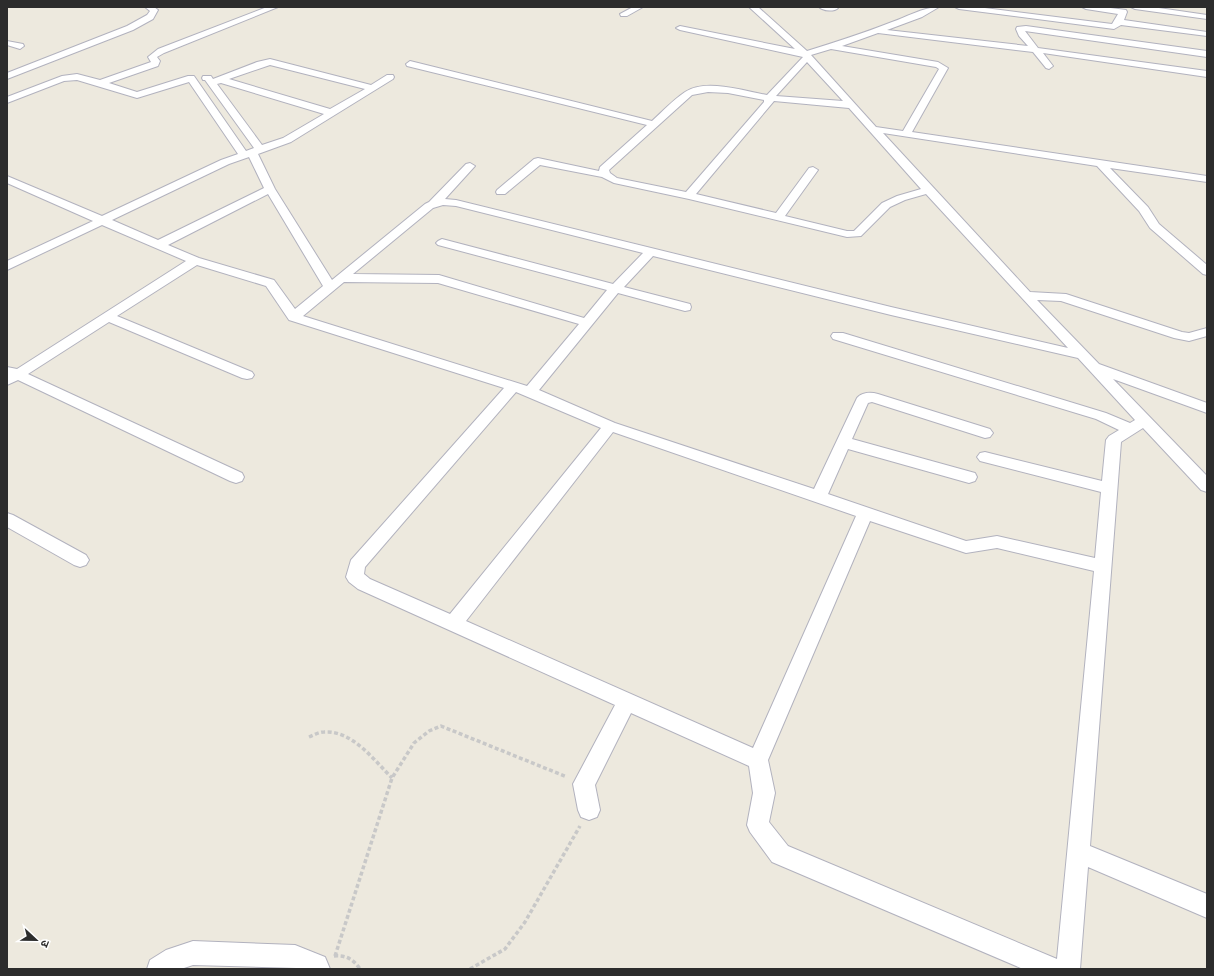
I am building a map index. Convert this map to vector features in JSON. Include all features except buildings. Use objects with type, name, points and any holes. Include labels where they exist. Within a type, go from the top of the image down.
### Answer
[{"type":"street","points":[[7,76],[130,28],[150,17],[154,10],[149,7]]},
{"type":"street","points":[[100,83],[155,64],[156,61],[152,57],[161,52],[274,7]]},
{"type":"street","points":[[624,14],[639,7]]},
{"type":"street","points":[[753,7],[806,55],[928,190],[1086,360],[1138,425],[1207,486]]},
{"type":"street","points":[[824,7],[834,8]]},
{"type":"street","points":[[680,28],[806,55],[919,15],[935,7]]},
{"type":"street","points":[[959,7],[1114,27],[1119,22],[1124,9],[1086,7]]},
{"type":"street","points":[[1135,7],[1207,17]]},
{"type":"street","points":[[1119,22],[1207,34]]},
{"type":"street","points":[[1049,66],[1022,34],[1020,29],[1026,28],[1093,47],[1207,74]]},
{"type":"street","points":[[877,30],[1036,50],[1093,47],[1207,54]]},
{"type":"street","points":[[7,42],[20,46]]},
{"type":"street","points":[[830,47],[944,68],[906,134]]},
{"type":"street","points":[[689,196],[769,102],[769,98],[806,55]]},
{"type":"street","points":[[212,83],[260,64],[270,62],[373,88]]},
{"type":"street","points":[[410,64],[654,124]]},
{"type":"street","points":[[7,100],[62,79],[77,77],[137,95],[188,77],[208,78],[252,152],[270,189],[330,287]]},
{"type":"street","points":[[188,77],[252,152]]},
{"type":"street","points":[[7,266],[225,162],[287,140],[390,77]]},
{"type":"street","points":[[222,80],[332,113]]},
{"type":"street","points":[[605,175],[604,169],[689,92],[699,89],[712,89],[769,98],[851,105]]},
{"type":"street","points":[[873,129],[1207,179]]},
{"type":"street","points":[[501,192],[538,161],[605,175],[614,180],[689,196],[847,234],[857,234],[886,205],[901,198],[928,190]]},
{"type":"street","points":[[1101,164],[1144,209],[1154,226],[1207,271]]},
{"type":"street","points":[[294,317],[433,204],[470,166]]},
{"type":"street","points":[[778,218],[813,170]]},
{"type":"street","points":[[7,179],[195,261],[270,283],[294,317],[530,392],[610,426],[966,547],[997,542],[1103,567]]},
{"type":"street","points":[[7,190],[20,185]]},
{"type":"street","points":[[158,245],[270,189]]},
{"type":"street","points":[[433,204],[443,202],[456,203],[1086,360],[1207,408]]},
{"type":"street","points":[[442,243],[685,306]]},
{"type":"street","points":[[530,392],[616,288],[650,252]]},
{"type":"street","points":[[10,375],[108,317],[195,261]]},
{"type":"street","points":[[341,278],[439,278],[588,323]]},
{"type":"street","points":[[1026,296],[1062,297],[1188,337],[1207,332]]},
{"type":"street","points":[[108,317],[247,376]]},
{"type":"street","points":[[838,336],[1101,416],[1138,425]]},
{"type":"street","points":[[10,375],[236,477]]},
{"type":"street","points":[[513,387],[357,565],[355,577],[364,584],[758,760]]},
{"type":"street","points":[[819,497],[862,401],[873,397],[985,433]]},
{"type":"street","points":[[1068,969],[1114,440],[1138,425]]},
{"type":"street","points":[[454,623],[610,426]]},
{"type":"street","points":[[843,442],[969,478]]},
{"type":"street","points":[[985,457],[1110,489]]},
{"type":"street","points":[[865,513],[758,760],[764,793],[758,825],[780,854],[1052,969]]},
{"type":"street","points":[[7,520],[80,560]]},
{"type":"street","points":[[589,810],[584,784],[627,701]]},
{"type":"street","points":[[1078,852],[1207,906]]},
{"type":"street","points":[[159,969],[175,959],[193,953],[295,957],[323,964]]},
{"type":"path","points":[[323,964],[392,778],[414,743],[429,730],[441,726],[584,784]]},
{"type":"path","points":[[309,737],[324,732],[347,736],[362,748],[392,778]]},
{"type":"path","points":[[470,969],[505,949],[521,927],[589,810]]},
{"type":"path","points":[[323,964],[343,954],[355,962],[360,969]]}]
